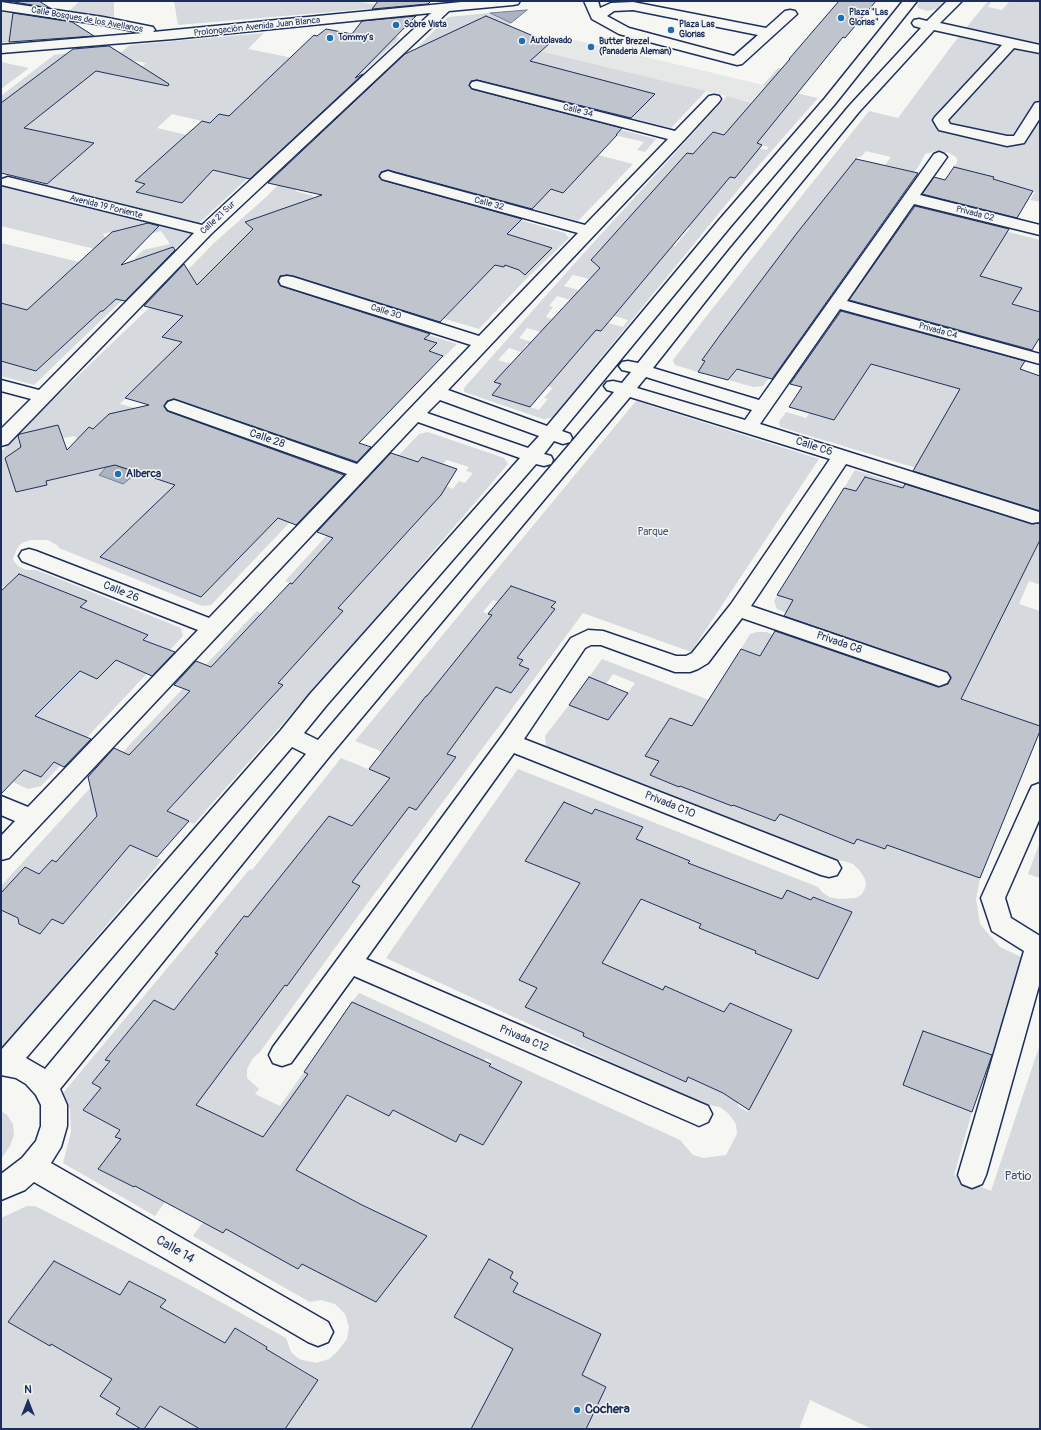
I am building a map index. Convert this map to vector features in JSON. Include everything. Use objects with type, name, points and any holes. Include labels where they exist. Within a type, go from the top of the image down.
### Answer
[{"type":"street","name":"Prolongación Avenida Juan Blanca","points":[[1,49],[173,35],[513,1]]},
{"type":"street","points":[[591,1],[598,16],[624,31],[737,61],[790,14]]},
{"type":"street","name":"Calle Bosques de los Avellanos","points":[[1,6],[103,21],[173,35]]},
{"type":"street","points":[[598,16],[611,7],[633,6],[769,33]]},
{"type":"street","name":"Calle 21 Sur","points":[[1,440],[204,231],[446,7]]},
{"type":"street","points":[[909,27],[1010,43],[1037,45]]},
{"type":"street","points":[[1,1187],[15,1181],[32,1167],[47,1147],[54,1126],[54,1105],[46,1087],[35,1076],[21,1068],[3,1064],[289,736],[318,700],[532,456],[707,244],[830,101],[909,27]]},
{"type":"street","points":[[46,1087],[321,752],[626,390],[736,252],[854,108],[909,27]]},
{"type":"street","points":[[1010,43],[940,120],[944,127],[1007,141],[1019,140],[1040,106]]},
{"type":"street","name":"Calle 34","points":[[477,85],[680,136]]},
{"type":"street","points":[[1,851],[714,99]]},
{"type":"street","points":[[830,101],[854,108]]},
{"type":"street","points":[[807,129],[832,136]]},
{"type":"street","points":[[749,427],[939,157]]},
{"type":"street","name":"Calle 32","points":[[388,176],[589,231]]},
{"type":"street","name":"Avenida 19 Poniente","points":[[8,182],[204,231]]},
{"type":"street","name":"Privada C2","points":[[911,198],[1040,230]]},
{"type":"street","points":[[725,223],[753,231]]},
{"type":"street","points":[[707,244],[736,252]]},
{"type":"street","name":"Calle 30","points":[[288,281],[484,343]]},
{"type":"street","name":"Privada C4","points":[[836,303],[1040,359]]},
{"type":"street","points":[[611,360],[763,407]]},
{"type":"street","name":"Calle C6","points":[[595,380],[842,456],[1032,517]]},
{"type":"street","points":[[1,386],[44,397]]},
{"type":"street","points":[[436,392],[581,444]]},
{"type":"street","name":"Calle 28","points":[[174,406],[360,472]]},
{"type":"street","points":[[415,415],[563,466]]},
{"type":"street","points":[[282,1055],[510,742],[578,643],[588,637],[602,638],[675,664],[690,664],[700,658],[738,609],[842,456]]},
{"type":"street","name":"Calle 26","points":[[29,556],[212,628]]},
{"type":"street","name":"Privada C8","points":[[738,609],[939,678]]},
{"type":"street","points":[[318,700],[352,716]]},
{"type":"street","points":[[289,736],[321,752]]},
{"type":"street","name":"Privada C10","points":[[510,742],[829,868]]},
{"type":"street","points":[[972,1175],[1038,948],[1002,924],[994,898],[1040,792]]},
{"type":"street","points":[[1,805],[32,819]]},
{"type":"street","name":"Privada C12","points":[[350,963],[699,1114]]},
{"type":"street","name":"Calle 14","points":[[32,1167],[318,1332]]},
{"type":"shaded area","points":[[527,10],[511,23],[490,13]]},
{"type":"shaded area","points":[[558,36],[786,90],[771,107],[541,51]]},
{"type":"shaded area","name":"Alberca","points":[[110,463],[137,473],[123,484],[99,475]]},
{"type":"green space","points":[[80,1],[114,1],[114,17],[69,11]]},
{"type":"green space","points":[[174,1],[354,1],[389,7],[178,25]]},
{"type":"green space","points":[[920,1],[943,1],[937,9],[927,11],[918,8],[917,5]]},
{"type":"green space","points":[[988,1],[992,1],[988,7],[1002,10],[1010,1],[1040,1],[1040,202],[1030,200],[1035,192],[954,167],[957,162],[957,158],[950,153],[936,151],[925,154],[920,164],[763,386],[753,387],[729,380],[901,169],[885,165],[891,157],[866,151],[861,157],[858,157],[702,360],[705,361],[698,372],[675,365],[673,360],[705,318],[869,111],[898,118],[953,44]]},
{"type":"green space","points":[[1,12],[42,18],[10,35],[9,42],[1,43]]},
{"type":"green space","points":[[490,13],[511,23],[496,39],[706,91],[671,128],[581,105],[579,74],[563,70],[476,77],[461,87],[656,139],[645,152],[637,150],[644,142],[602,132],[560,149],[595,158],[598,155],[633,164],[578,221],[383,167],[374,178],[565,233],[569,238],[523,282],[479,329],[295,274],[280,276],[276,286],[457,344],[444,357],[432,353],[423,357],[436,343],[413,336],[391,368],[423,378],[381,420],[167,397],[126,448],[123,484],[137,473],[290,522],[211,605],[202,606],[59,548],[48,540],[30,540],[22,543],[18,547],[13,560],[18,566],[26,570],[36,570],[181,628],[183,636],[170,650],[143,640],[147,636],[80,607],[86,602],[43,584],[18,575],[5,587],[1,586],[1,452],[17,434],[150,307],[183,316],[163,337],[193,345],[269,265],[227,254],[194,289],[174,284],[214,243],[265,198],[448,17]],"holes":[[[309,176],[353,176],[322,208],[305,204],[314,196],[295,191]],[[531,241],[545,246],[521,270],[505,265],[504,267],[493,264],[527,246]],[[474,286],[455,307],[439,302]],[[148,376],[171,382],[143,410],[120,404]],[[58,425],[63,438],[75,436],[77,440],[89,427],[118,436],[99,456],[88,471],[70,476],[68,472],[44,476],[21,447],[17,435]],[[139,519],[158,526],[136,571],[100,557]]]},
{"type":"green space","points":[[368,32],[400,38],[357,78],[352,77],[243,103],[229,116],[219,114],[210,123],[172,114],[157,128],[204,139],[178,162],[248,178],[198,224],[44,187],[94,143],[69,138],[1,147],[51,106],[1,107],[1,96],[54,55],[68,53],[53,64],[87,72],[93,73],[96,71],[129,78],[146,63],[115,57],[130,45],[264,33],[248,49],[293,58],[348,33]]},
{"type":"green space","points":[[1,62],[29,68],[1,89]]},
{"type":"green space","points":[[778,68],[810,75],[795,93],[818,98],[746,180],[552,418],[543,419],[464,392],[464,388],[574,264],[727,96],[752,103],[746,111],[777,119],[784,110],[771,107],[786,90],[763,85]],"holes":[[[712,132],[769,147],[766,150],[754,147],[677,224],[690,228],[675,246],[669,245],[604,313],[628,320],[623,327],[608,323],[602,331],[596,330],[588,339],[545,327],[552,319],[546,317],[553,307],[549,306],[557,296],[574,301],[589,293],[564,286],[573,275],[590,279],[605,263],[592,259],[601,248],[609,250],[617,231],[628,218],[649,224],[718,144],[705,141]],[[527,328],[579,343],[548,386],[553,388],[544,398],[548,399],[539,410],[492,395],[518,366],[498,360],[509,348],[521,352],[527,344],[535,346],[538,344],[519,338]]]},
{"type":"green space","points":[[1,186],[192,233],[157,265],[134,259],[143,250],[170,244],[161,231],[153,233],[150,228],[130,233],[126,228],[103,234],[115,254],[1,226]]},
{"type":"green space","points":[[966,221],[1040,240],[1040,312],[994,299],[903,239],[985,268],[1001,242]]},
{"type":"green space","points":[[1,243],[79,262],[53,286],[64,301],[103,311],[138,277],[144,279],[34,385],[1,376]]},
{"type":"green space","points":[[872,363],[960,389],[988,435],[941,421],[919,461],[1026,501],[780,427],[779,422],[786,412],[806,418],[813,408],[817,409],[814,415],[834,420]]},
{"type":"green space","points":[[636,401],[819,459],[691,652],[583,613],[358,916],[260,1052],[253,1058],[247,1069],[247,1078],[259,1089],[255,1094],[280,1106],[304,1072],[312,1075],[309,1079],[389,1116],[393,1110],[455,1142],[460,1134],[483,1145],[522,1082],[489,1066],[492,1061],[486,1058],[484,1061],[352,1002],[359,993],[680,1140],[693,1155],[704,1158],[726,1155],[737,1134],[736,1124],[729,1114],[720,1107],[700,1103],[386,958],[518,769],[818,887],[829,897],[839,899],[856,898],[862,894],[866,886],[865,879],[853,864],[844,861],[828,860],[546,747],[545,736],[569,705],[608,720],[635,683],[613,674],[606,684],[589,677],[602,659],[709,700],[721,680],[761,694],[796,652],[768,642],[760,656],[741,649],[750,634],[757,632],[766,632],[854,663],[941,697],[960,673],[820,626],[777,609],[774,601],[824,518],[919,549],[1014,562],[1028,566],[1040,540],[1040,585],[1029,581],[1019,604],[1040,611],[1040,726],[961,699],[934,751],[1020,781],[1008,810],[957,792],[763,752],[670,718],[645,755],[659,761],[650,775],[679,787],[692,766],[699,793],[732,806],[742,788],[746,810],[775,821],[780,814],[805,824],[831,829],[828,834],[854,844],[857,839],[885,849],[887,845],[980,878],[976,899],[980,924],[1000,947],[1023,958],[992,1055],[923,1031],[903,1086],[972,1112],[954,1175],[991,1191],[1040,1044],[1040,1429],[872,1429],[810,1400],[799,1429],[586,1429],[606,1387],[582,1375],[601,1334],[530,1300],[510,1337],[517,1341],[471,1429],[285,1429],[318,1379],[284,1359],[272,1377],[254,1367],[267,1346],[235,1328],[213,1361],[193,1325],[160,1307],[165,1300],[129,1281],[114,1303],[112,1379],[101,1396],[120,1408],[116,1414],[141,1429],[1,1429],[1,1218],[27,1206],[35,1206],[179,1279],[286,1338],[291,1352],[299,1359],[316,1363],[329,1359],[347,1339],[349,1327],[345,1314],[335,1304],[321,1300],[310,1302],[193,1236],[203,1222],[223,1233],[229,1223],[270,1253],[298,1269],[316,1242],[337,1282],[376,1302],[426,1236],[362,1205],[320,1182],[310,1196],[263,1137],[165,1202],[155,1216],[63,1163],[71,1132],[70,1109],[63,1093],[250,869],[252,870],[341,758],[390,778],[377,795],[416,810],[456,757],[447,754],[472,721],[464,711],[426,696],[383,752],[355,741]],"holes":[[[511,586],[555,602],[551,607],[555,609],[549,617],[530,630],[483,612],[493,600],[498,602]],[[472,641],[523,660],[519,665],[529,669],[511,693]],[[564,802],[586,824],[596,809],[643,827],[623,860],[638,904],[622,930],[565,906],[580,883],[525,861]],[[329,816],[384,840],[371,857],[362,853],[343,879],[360,886],[315,947],[296,957],[298,971],[287,986],[262,974],[218,1075],[134,1187],[98,1169],[121,1139],[115,1137],[120,1130],[83,1110],[90,1102],[115,1096],[92,1083],[110,1061],[106,1060],[154,1024],[140,1017],[154,1000],[174,1010],[189,991],[222,956],[215,952],[244,916],[250,918]],[[665,859],[689,861],[686,867],[768,927],[811,900],[813,897],[852,912],[818,979],[755,953],[759,944],[741,945],[699,928],[702,921],[672,909],[670,911],[642,900]],[[543,944],[663,990],[666,986],[724,1012],[730,1003],[792,1029],[748,1112],[739,1107],[737,1102],[723,1093],[688,1077],[686,1082],[583,1036],[587,1028],[537,988],[520,980]],[[489,1259],[513,1272],[509,1278],[518,1283],[487,1335],[454,1317]],[[54,1261],[84,1277],[85,1298],[50,1346],[8,1322]]]},
{"type":"green space","points":[[428,432],[504,458],[508,464],[377,617],[194,824],[167,811],[282,685],[278,683],[294,666],[269,656],[320,636],[343,611],[328,605],[446,486],[453,489],[459,481],[465,483],[473,473],[466,471],[469,467],[447,460],[443,464],[422,457],[418,462],[398,456],[419,434]]},
{"type":"green space","points":[[855,470],[1014,520],[865,477],[856,491],[844,488]]},
{"type":"green space","points":[[361,498],[320,570],[308,566],[292,584],[285,581]]},
{"type":"green space","points":[[257,611],[273,618],[191,691],[174,731],[158,724],[139,744],[94,803],[97,815],[88,826],[162,860],[1,1049],[1,910],[18,918],[19,924],[40,934],[52,919],[63,924],[99,882],[52,860],[40,872],[46,877],[25,867],[1,893],[1,886],[133,741]]},
{"type":"green space","points":[[1,644],[80,671],[97,679],[116,660],[135,669],[156,664],[41,786],[28,789],[13,782],[24,770],[41,776],[81,735],[43,719],[31,731]]},
{"type":"green space","points":[[1040,842],[1040,878],[1028,874]]},
{"type":"green space","points":[[1,1111],[7,1115],[13,1124],[14,1135],[10,1146],[1,1159]]},
{"type":"green space","points":[[160,1406],[207,1429],[144,1429]]},
{"type":"building","points":[[39,1],[50,8],[14,2]]},
{"type":"building","points":[[378,1],[431,1],[428,4],[372,9]]},
{"type":"building","points":[[839,1],[876,1],[845,38],[843,37],[757,143],[762,145],[735,178],[730,177],[601,331],[596,330],[530,407],[492,395],[501,384],[494,382],[600,268],[591,260],[687,153],[693,154],[713,132],[724,135]]},
{"type":"building","points":[[13,13],[72,22],[94,36],[9,42]]},
{"type":"building","points":[[416,16],[355,78],[363,74],[250,179],[213,170],[182,203],[136,192],[145,184],[135,181],[202,121],[210,123],[219,114],[229,116],[314,35],[317,36],[326,29],[352,34],[362,21]]},
{"type":"building","points":[[486,16],[550,43],[530,61],[655,94],[631,118],[477,80],[471,81],[469,86],[472,89],[622,128],[563,193],[551,189],[532,209],[388,170],[381,172],[379,177],[382,180],[522,219],[507,234],[552,248],[525,275],[519,270],[505,265],[504,267],[495,265],[440,322],[293,276],[280,276],[278,282],[281,286],[430,334],[424,339],[437,343],[429,351],[443,356],[359,443],[371,447],[357,462],[174,399],[167,401],[164,406],[167,411],[344,475],[296,525],[278,518],[201,597],[100,557],[175,485],[115,465],[46,481],[47,485],[16,492],[5,458],[21,447],[18,436],[20,434],[58,425],[67,450],[89,427],[93,429],[109,414],[149,405],[125,398],[182,342],[162,337],[183,316],[144,306],[184,264],[197,285],[253,229],[245,222],[322,195],[268,183],[405,54]]},
{"type":"building","points":[[109,46],[169,84],[168,86],[96,71],[24,128],[94,143],[47,184],[1,173],[1,103],[73,49]]},
{"type":"building","points":[[856,159],[918,173],[772,379],[737,369],[728,380],[698,372],[705,361],[702,360],[720,335],[797,233]]},
{"type":"building","points":[[954,167],[994,177],[993,179],[1033,191],[1017,218],[922,194],[934,177],[945,180]]},
{"type":"building","points":[[915,206],[1009,229],[980,276],[1022,288],[1012,304],[1040,312],[1040,337],[1032,350],[849,300]]},
{"type":"building","points":[[148,223],[159,226],[121,265],[173,247],[175,250],[125,301],[116,299],[36,371],[1,361],[1,303],[27,310],[112,232]]},
{"type":"building","points":[[841,311],[1025,361],[1020,369],[1040,376],[1040,511],[913,471],[960,389],[871,364],[834,420],[789,407],[802,387],[790,384]]},
{"type":"building","points":[[391,453],[418,462],[422,457],[457,469],[441,495],[338,608],[343,611],[278,683],[283,685],[167,811],[189,821],[157,857],[130,845],[63,924],[52,919],[40,934],[19,924],[18,918],[1,910],[1,893],[25,867],[39,874],[52,860],[56,862],[97,816],[88,777],[114,748],[129,755],[190,691],[174,685],[196,661],[211,667],[290,583],[292,584],[333,538],[317,532]]},
{"type":"building","points":[[865,477],[903,488],[905,484],[1032,524],[1040,523],[1040,540],[961,699],[1040,726],[1040,731],[980,878],[887,845],[885,849],[857,839],[854,844],[780,814],[775,821],[680,786],[679,787],[650,775],[659,761],[645,756],[670,718],[692,726],[741,649],[760,656],[775,631],[938,687],[948,684],[951,677],[947,672],[784,616],[793,600],[777,595],[844,488],[856,491]]},
{"type":"building","points":[[19,574],[87,601],[80,607],[148,635],[143,640],[175,652],[152,676],[116,660],[97,679],[80,671],[35,716],[91,739],[64,767],[54,762],[41,777],[24,770],[1,794],[1,591]]},
{"type":"building","points":[[511,586],[556,602],[551,607],[555,609],[517,658],[523,660],[519,665],[529,669],[511,693],[496,687],[447,754],[456,757],[416,810],[409,807],[352,882],[360,886],[287,986],[285,985],[196,1105],[263,1137],[308,1074],[304,1072],[352,1002],[491,1064],[489,1066],[522,1082],[483,1145],[460,1134],[456,1142],[393,1110],[389,1116],[347,1095],[296,1170],[362,1205],[427,1236],[376,1302],[302,1264],[298,1269],[226,1229],[223,1233],[135,1186],[134,1187],[98,1169],[121,1139],[115,1137],[120,1130],[83,1110],[101,1088],[92,1083],[110,1061],[105,1060],[154,1000],[174,1010],[218,954],[215,953],[244,916],[248,917],[329,816],[352,826],[390,778],[369,769],[492,615],[488,614]]},
{"type":"building","points":[[589,677],[628,693],[608,720],[569,705]]},
{"type":"building","points":[[564,802],[592,814],[595,809],[643,827],[636,839],[690,861],[688,863],[782,899],[787,890],[811,900],[813,897],[852,912],[818,979],[755,953],[756,951],[699,928],[701,924],[641,899],[602,963],[663,990],[665,986],[724,1012],[730,1003],[792,1030],[749,1110],[723,1093],[688,1077],[686,1082],[583,1036],[584,1033],[525,1007],[537,988],[519,980],[580,883],[525,861]]},
{"type":"building","points":[[923,1031],[992,1055],[972,1112],[903,1085]]},
{"type":"building","points":[[489,1259],[513,1272],[510,1278],[518,1283],[513,1292],[601,1334],[582,1375],[606,1387],[586,1429],[471,1429],[513,1349],[454,1317]]},
{"type":"building","points":[[54,1261],[120,1295],[129,1281],[166,1300],[160,1307],[225,1343],[235,1328],[267,1347],[266,1349],[318,1380],[285,1429],[200,1429],[160,1406],[144,1429],[141,1429],[116,1414],[120,1408],[100,1396],[112,1379],[51,1344],[50,1346],[8,1322]]},
{"type":"place","name":"Plaza \"Las Glorias\"","points":[[841,18]]},
{"type":"place","name":"Sobre Vista","points":[[396,25]]},
{"type":"place","name":"Plaza Las Glorias","points":[[671,30]]},
{"type":"place","name":"Tommy´s","points":[[330,38]]},
{"type":"place","name":"Autolavado","points":[[522,41]]},
{"type":"place","name":"Butter Brezel (Panaderia Aleman)","points":[[591,47]]},
{"type":"place","name":"Alberca","points":[[118,474]]},
{"type":"place","name":"Cochera","points":[[577,1410]]},
{"type":"park label","name":"Parque","points":[[653,532]]},
{"type":"park label","name":"Patio","points":[[1018,1177]]}]
